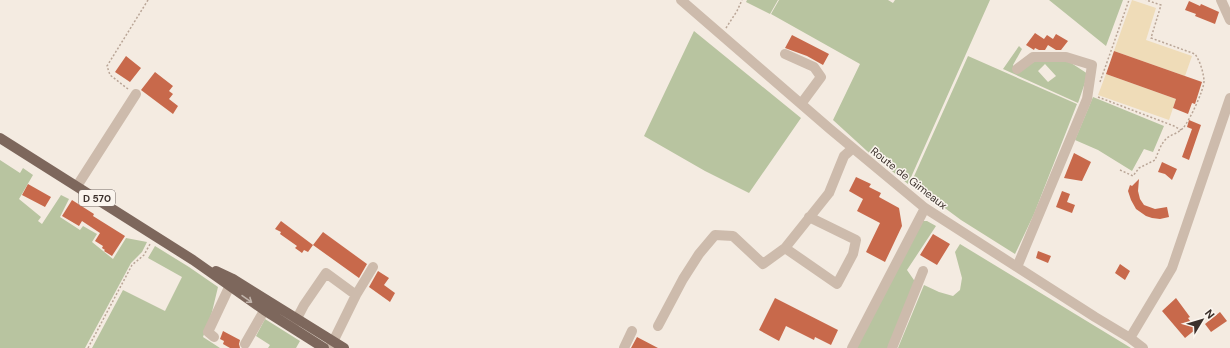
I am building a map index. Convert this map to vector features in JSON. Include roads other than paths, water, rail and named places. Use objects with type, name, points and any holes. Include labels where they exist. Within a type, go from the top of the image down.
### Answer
[{"type":"main road","name":"D 570","points":[[0,138],[294,323],[332,345],[344,348]]},
{"type":"main road","name":"D 570","points":[[294,323],[324,348]]},
{"type":"street","name":"Route de Gimeaux","points":[[681,0],[801,104],[925,208],[1130,338],[1143,348]]},
{"type":"street","points":[[1220,0],[1230,20]]},
{"type":"street","points":[[785,54],[814,67],[820,77],[801,104]]},
{"type":"street","points":[[1017,69],[1033,57],[1066,57],[1092,65],[1087,99],[1017,267]]},
{"type":"street","points":[[77,186],[136,94]]},
{"type":"street","points":[[1130,338],[1172,268],[1230,98]]},
{"type":"street","points":[[658,326],[683,279],[695,260],[715,235],[733,236],[763,264],[785,248],[829,192],[844,156],[853,148]]},
{"type":"street","points":[[852,348],[925,208]]},
{"type":"street","points":[[785,248],[837,284],[853,254],[856,240],[809,217]]},
{"type":"street","points":[[332,345],[356,295],[374,267]]},
{"type":"street","points":[[892,348],[923,271]]},
{"type":"street","points":[[294,323],[304,305],[326,273],[356,295]]},
{"type":"street","points":[[214,337],[208,332],[231,282]]},
{"type":"street","points":[[245,344],[267,306]]},
{"type":"street","points":[[624,348],[632,331]]}]
